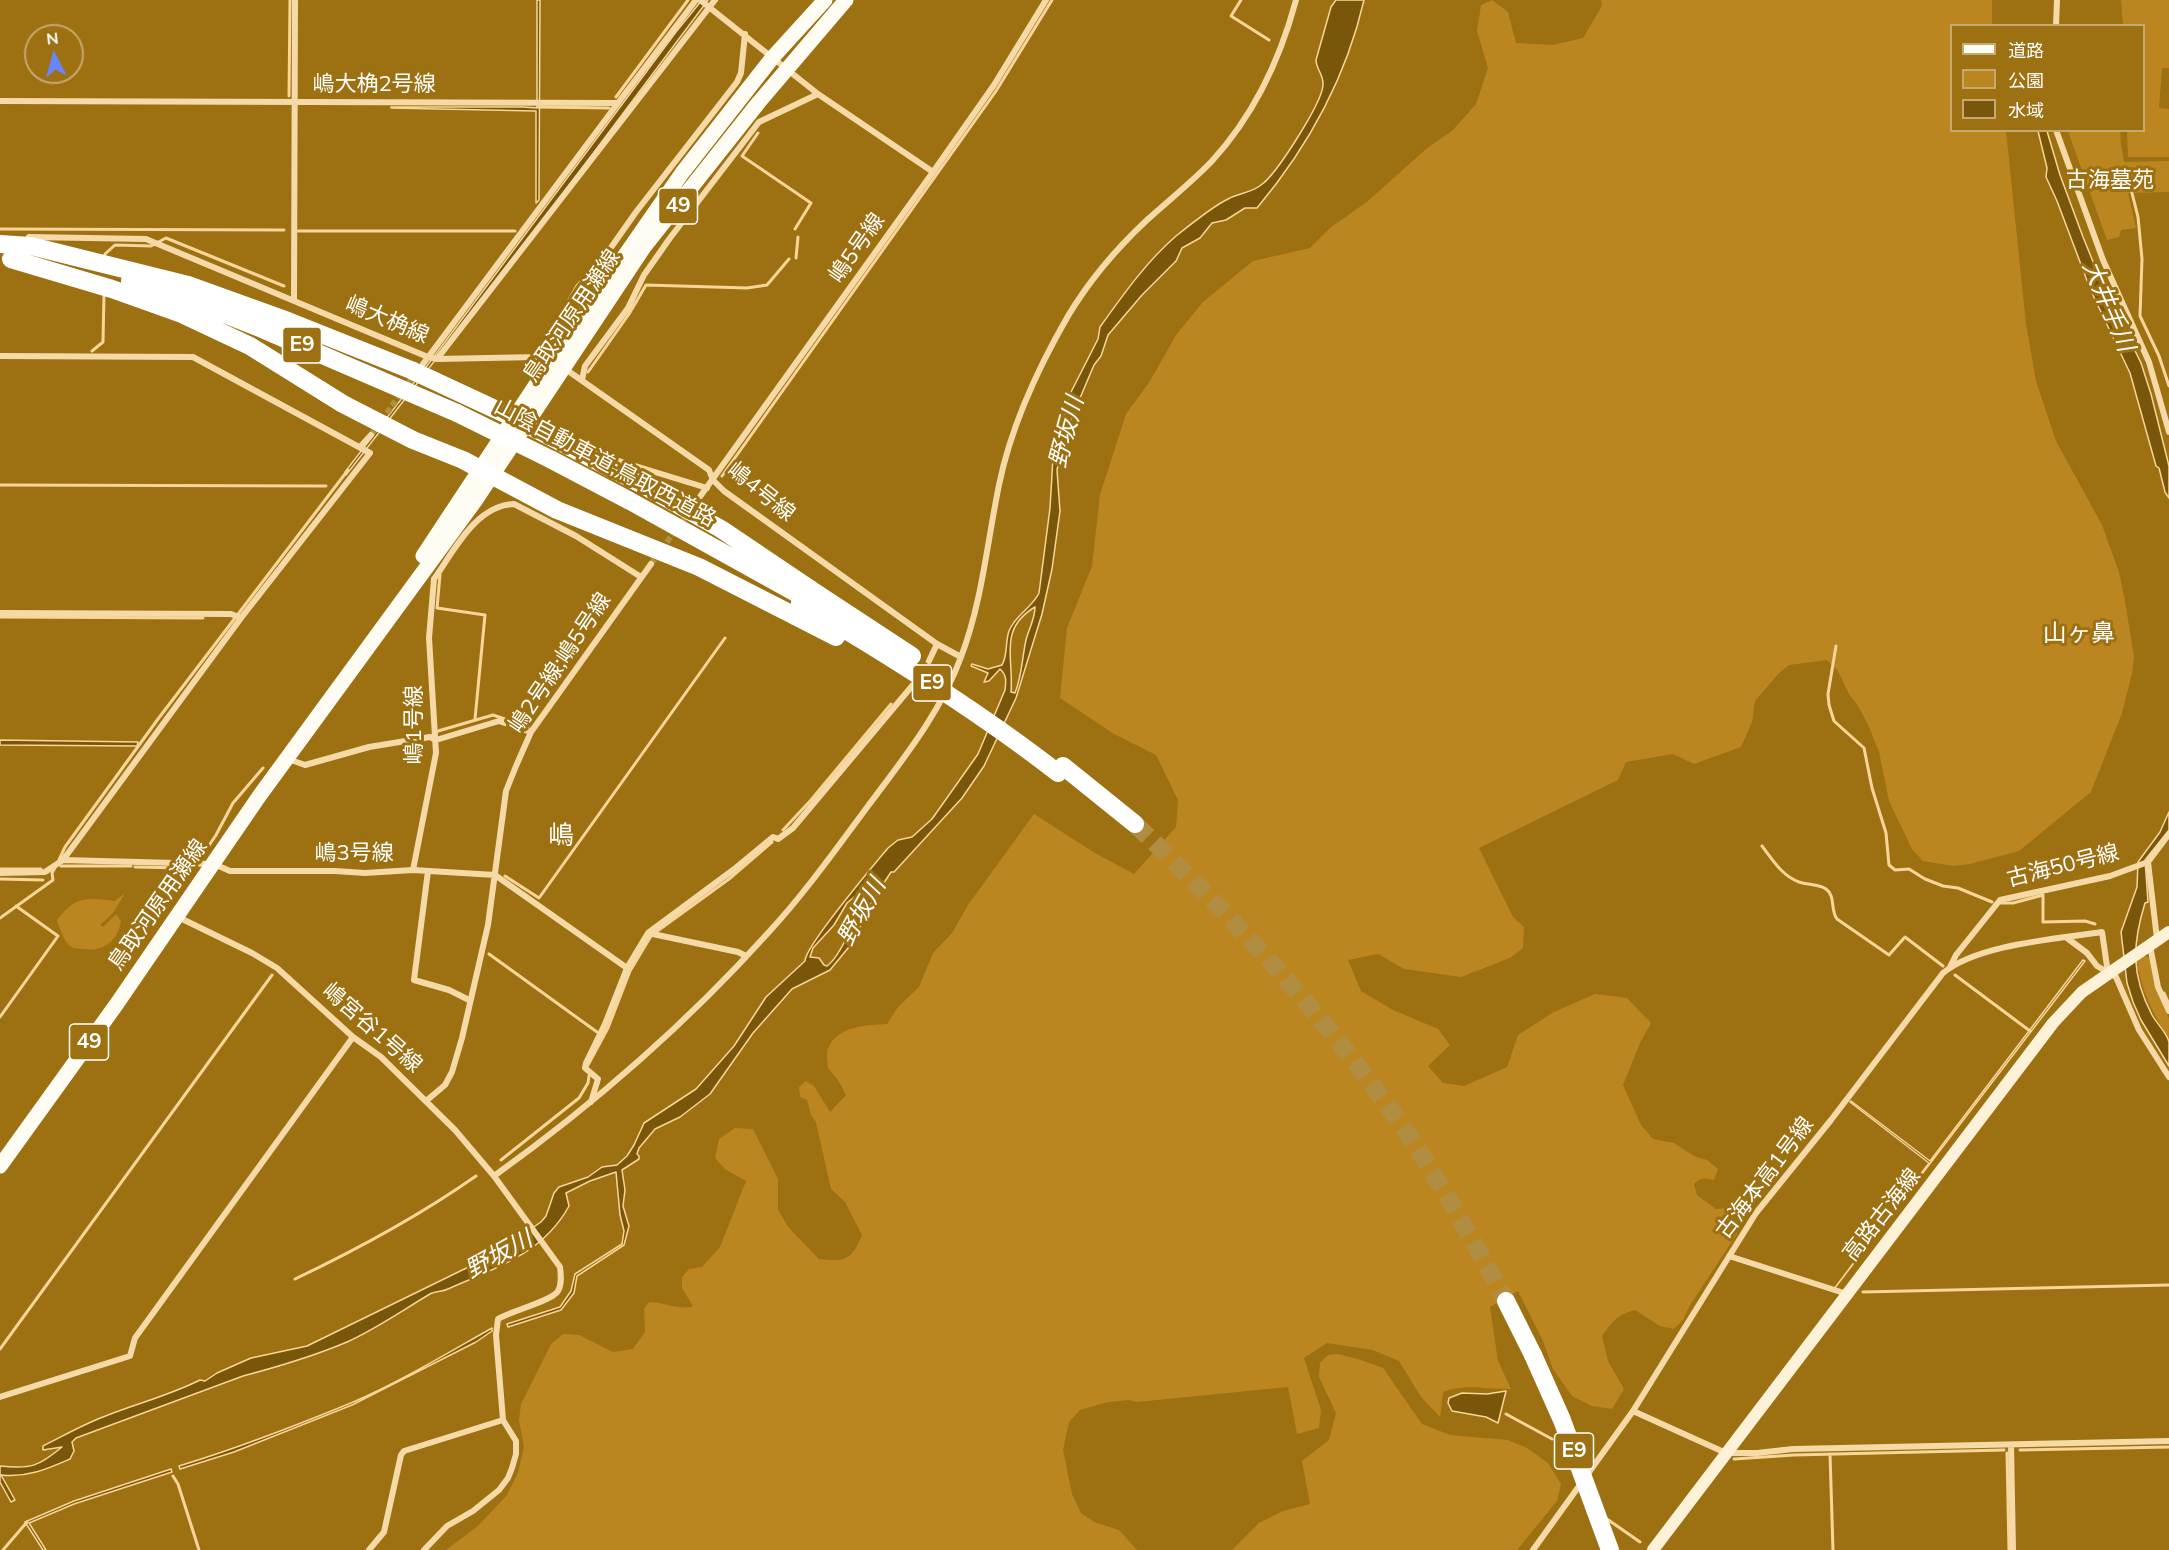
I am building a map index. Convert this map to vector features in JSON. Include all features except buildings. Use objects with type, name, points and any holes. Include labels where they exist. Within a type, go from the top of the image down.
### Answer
[{"type":"highway","points":[[0,244],[31,246],[142,287],[182,314],[250,346],[343,404],[413,440],[487,472],[557,510],[677,558],[802,601],[959,687],[979,701],[1006,730]]},
{"type":"highway","points":[[4,254],[142,287],[198,288],[308,328],[411,370],[520,421],[721,529],[802,601],[871,655],[1006,730],[1061,770],[1132,828]]},
{"type":"highway","name":"山陰自動車道;鳥取西道路","points":[[142,287],[262,329],[456,416],[630,501],[802,601]]},
{"type":"highway","name":"E9","points":[[1502,1302],[1562,1420],[1610,1550]]},
{"type":"highway","name":"E9","points":[[1529,1356],[1556,1423],[1601,1550]]},
{"type":"main road","name":"鳥取河原用瀬線","points":[[780,63],[825,0]]},
{"type":"main road","name":"鳥取河原用瀬線","points":[[0,1166],[116,1005],[260,795],[352,669],[369,637],[426,570],[520,421],[550,362],[682,174],[780,63],[846,0]]},
{"type":"main road","name":"高路古海線","points":[[1653,1550],[2053,1023],[2082,992],[2169,932]]},
{"type":"street","points":[[294,300],[295,0]]},
{"type":"street","points":[[423,364],[698,0],[745,34],[819,94],[933,172]]},
{"type":"street","points":[[437,359],[715,0]]},
{"type":"street","name":"嶋5号線","points":[[699,498],[994,85],[1046,0]]},
{"type":"street","points":[[494,1176],[620,1078],[702,1003],[746,957],[827,861],[936,710],[949,687],[974,620],[1000,482],[1011,441],[1024,403],[1052,346],[1069,314],[1108,260],[1214,159],[1244,123],[1267,83],[1286,39],[1296,0]]},
{"type":"street","points":[[2056,24],[2057,0]]},
{"type":"street","points":[[550,362],[578,287],[605,256],[736,82],[741,73],[745,34]]},
{"type":"street","points":[[582,380],[585,366],[628,308],[644,275],[670,237],[759,122],[819,94]]},
{"type":"street","name":"嶋大桷2号線","points":[[0,101],[618,103]]},
{"type":"street","points":[[2056,132],[2103,260],[2149,362],[2169,432]]},
{"type":"street","name":"嶋大桷線","points":[[29,237],[146,239],[428,357],[550,362]]},
{"type":"street","points":[[0,356],[192,357],[370,453],[241,618],[63,860],[45,872],[0,873]]},
{"type":"street","name":"嶋4号線","points":[[550,362],[582,380],[709,470],[713,480],[724,491],[937,644],[961,657]]},
{"type":"street","points":[[360,447],[371,435]]},
{"type":"street","points":[[562,444],[707,488]]},
{"type":"street","points":[[426,570],[477,519],[505,504],[514,504],[576,536],[641,577]]},
{"type":"street","name":"嶋2号線;嶋5号線","points":[[426,1101],[445,1085],[452,1072],[482,954],[506,791],[531,732],[651,564]]},
{"type":"street","name":"嶋1号線","points":[[413,870],[436,753],[426,570]]},
{"type":"street","points":[[0,613],[231,614],[241,618]]},
{"type":"street","points":[[928,661],[937,644]]},
{"type":"street","points":[[591,1102],[598,1079],[588,1072],[585,1068],[586,1063],[605,1024],[627,968],[648,933],[733,870],[773,837],[778,839],[793,828],[912,686]]},
{"type":"street","points":[[288,758],[305,765],[380,745],[430,737],[436,740],[499,721],[531,732]]},
{"type":"street","name":"古海50号線","points":[[1950,968],[1956,955],[2000,900],[2110,876],[2148,862],[2169,834]]},
{"type":"street","name":"嶋3号線","points":[[63,860],[214,864],[230,871],[365,873],[413,870],[495,875]]},
{"type":"street","points":[[2148,862],[2150,946],[2158,987],[2169,1011]]},
{"type":"street","points":[[428,871],[414,980],[450,990],[469,1000]]},
{"type":"street","points":[[495,875],[627,968]]},
{"type":"street","name":"嶋宮谷1号線","points":[[176,916],[233,943],[277,968],[353,1037],[381,1057],[455,1130],[494,1176],[560,1267],[561,1281],[558,1293],[547,1300],[498,1319],[496,1335],[503,1420]]},
{"type":"street","name":"古海本高1号線","points":[[1533,1550],[1633,1411],[1756,1213],[1831,1120],[1931,987],[1950,968],[1984,952],[2102,932],[2108,974]]},
{"type":"street","points":[[648,933],[738,952],[746,957]]},
{"type":"street","points":[[2066,938],[2087,953],[2097,966],[2116,977],[2139,1030],[2169,1077]]},
{"type":"street","points":[[0,1397],[130,1356],[135,1338],[353,1037]]},
{"type":"street","points":[[1729,1256],[1847,1294]]},
{"type":"street","points":[[1633,1411],[1726,1453],[1793,1449],[2169,1441]]},
{"type":"street","points":[[369,1550],[384,1532],[401,1455],[404,1451],[503,1420],[516,1442],[516,1454],[508,1478],[499,1490],[473,1511],[442,1531],[424,1550]]},
{"type":"street","points":[[2011,1445],[2013,1550]]},
{"type":"green space","points":[[1492,0],[1508,12],[1516,43],[1553,45],[1583,38],[1602,6],[1601,0],[1992,0],[1992,24],[1950,24],[1950,132],[2006,132],[2026,324],[2036,381],[2056,441],[2102,525],[2119,572],[2134,657],[2122,713],[2091,792],[2019,851],[1970,864],[1953,866],[1923,861],[1912,849],[1889,801],[1879,752],[1860,709],[1849,694],[1838,671],[1827,660],[1789,665],[1778,674],[1755,701],[1752,722],[1741,747],[1694,764],[1673,754],[1626,762],[1618,780],[1479,848],[1513,917],[1524,927],[1523,948],[1510,958],[1461,977],[1404,969],[1378,954],[1348,960],[1361,991],[1393,1010],[1438,1029],[1450,1045],[1428,1066],[1443,1083],[1464,1086],[1507,1067],[1518,1035],[1554,1012],[1595,994],[1627,998],[1651,1023],[1623,1085],[1641,1125],[1653,1139],[1674,1143],[1694,1156],[1707,1160],[1718,1169],[1714,1180],[1698,1180],[1694,1184],[1697,1195],[1716,1209],[1725,1208],[1737,1234],[1690,1305],[1683,1320],[1674,1329],[1660,1326],[1635,1310],[1616,1319],[1602,1336],[1608,1361],[1624,1389],[1612,1409],[1592,1406],[1572,1396],[1553,1369],[1543,1341],[1518,1291],[1490,1307],[1498,1361],[1511,1389],[1469,1387],[1443,1392],[1440,1417],[1421,1397],[1399,1361],[1373,1350],[1327,1343],[1304,1358],[1321,1410],[1319,1428],[1297,1434],[1288,1387],[1137,1402],[1129,1400],[1108,1402],[1080,1410],[1069,1422],[1063,1450],[1072,1494],[1081,1513],[1094,1522],[1119,1530],[1137,1550],[446,1550],[478,1526],[507,1495],[518,1473],[524,1447],[519,1420],[521,1404],[551,1344],[563,1334],[579,1335],[613,1352],[633,1349],[645,1332],[644,1309],[649,1302],[683,1307],[693,1306],[682,1288],[682,1277],[689,1269],[702,1267],[720,1247],[746,1181],[725,1169],[715,1158],[719,1139],[735,1128],[753,1129],[778,1179],[778,1210],[789,1228],[819,1259],[846,1258],[855,1250],[862,1235],[845,1202],[831,1189],[816,1122],[811,1115],[807,1100],[800,1097],[799,1087],[806,1081],[814,1086],[830,1112],[846,1095],[828,1068],[827,1051],[832,1041],[853,1028],[887,1024],[898,1007],[919,987],[933,953],[952,933],[968,905],[1034,814],[1095,853],[1134,874],[1176,827],[1178,800],[1156,755],[1114,734],[1060,698],[1067,628],[1092,566],[1100,495],[1126,414],[1150,381],[1176,335],[1203,302],[1253,261],[1310,248],[1330,228],[1368,201],[1426,149],[1453,130],[1476,104],[1488,68],[1477,31],[1481,5]]},
{"type":"green space","points":[[2121,0],[2169,0],[2169,68],[2162,68],[2159,108],[2169,109],[2169,157],[2128,157],[2127,132],[2145,132],[2145,24],[2123,24]]},
{"type":"green space","name":"古海墓苑","points":[[2068,132],[2120,132],[2124,162],[2169,161],[2169,192],[2128,193],[2136,228],[2121,230],[2119,237],[2107,240]]},
{"type":"green space","points":[[125,893],[113,913],[100,925],[103,927],[116,914],[121,921],[117,934],[109,943],[98,949],[74,948],[68,944],[57,920],[70,906],[89,899],[115,901]]},
{"type":"green space","points":[[2145,956],[2150,958],[2157,990],[2169,1019],[2169,1039],[2153,1012],[2142,983],[2137,962]]},
{"type":"green space","points":[[1338,1354],[1383,1368],[1422,1424],[1450,1435],[1508,1440],[1527,1448],[1548,1463],[1561,1484],[1557,1501],[1517,1550],[1232,1550],[1259,1523],[1283,1511],[1310,1504],[1302,1461],[1329,1440],[1336,1413],[1319,1377],[1320,1363],[1328,1355]]},
{"type":"water","points":[[537,0],[540,0],[539,200],[536,203],[536,111],[391,107],[537,108]]},
{"type":"water","points":[[702,0],[708,0],[526,243],[346,475],[345,472]]},
{"type":"water","name":"野坂川","points":[[1336,0],[1364,0],[1347,57],[1336,84],[1293,161],[1257,208],[1245,208],[1226,220],[1212,223],[1200,238],[1182,248],[1176,261],[1142,295],[1108,335],[1101,356],[1094,365],[1066,431],[1057,470],[1060,511],[1052,569],[1042,614],[1016,698],[984,766],[962,798],[894,872],[891,872],[872,901],[853,942],[830,970],[792,989],[753,1033],[710,1094],[680,1117],[655,1129],[639,1148],[637,1154],[639,1159],[622,1170],[625,1190],[623,1206],[629,1226],[624,1245],[577,1276],[574,1293],[561,1310],[508,1327],[507,1324],[560,1307],[571,1291],[575,1274],[622,1244],[624,1231],[620,1215],[616,1172],[566,1193],[569,1206],[558,1223],[545,1237],[516,1258],[448,1289],[430,1294],[358,1337],[322,1352],[243,1376],[76,1438],[72,1442],[74,1451],[70,1459],[53,1466],[28,1474],[1,1475],[15,1500],[11,1502],[0,1482],[0,1466],[27,1467],[40,1463],[62,1447],[43,1450],[43,1446],[88,1424],[200,1380],[205,1381],[251,1358],[307,1346],[493,1255],[541,1222],[559,1187],[588,1177],[602,1167],[617,1165],[627,1156],[644,1123],[696,1089],[734,1046],[766,997],[805,961],[816,939],[888,848],[898,840],[912,837],[932,819],[978,754],[1005,690],[1006,679],[1000,669],[989,681],[984,682],[988,673],[971,666],[972,664],[988,669],[1002,665],[1012,625],[1039,593],[1050,508],[1053,457],[1070,394],[1098,339],[1100,327],[1145,268],[1176,236],[1223,202],[1257,188],[1277,168],[1307,122],[1321,94],[1323,81],[1316,60],[1331,7]],"holes":[[[1035,607],[1026,640],[1021,674],[1015,693],[1011,692],[1010,645],[1012,635],[1023,616]],[[864,893],[850,932],[832,961],[827,966],[819,958],[810,957],[813,948],[834,925],[847,903]]]},
{"type":"water","name":"大井手川","points":[[2038,132],[2047,132],[2060,175],[2100,279],[2141,363],[2169,466],[2169,498],[2165,492],[2159,468],[2156,466],[2130,373],[2091,291],[2046,177],[2047,168]]},
{"type":"water","points":[[0,740],[138,742],[137,746],[0,745]]},
{"type":"water","points":[[2169,812],[2169,830],[2145,860],[2148,902],[2145,903],[2141,918],[2136,960],[2140,987],[2145,1000],[2169,1042],[2169,1066],[2141,1020],[2133,1002],[2127,983],[2121,932],[2137,887],[2138,862],[2160,832]]},
{"type":"water","points":[[2083,960],[2085,961],[1834,1289],[1929,1163],[1850,1102],[1930,1161]]},
{"type":"water","points":[[492,1328],[492,1331],[476,1342],[352,1405],[234,1452],[180,1469],[179,1466],[266,1436],[369,1395]]},
{"type":"water","points":[[1506,1391],[1498,1423],[1486,1417],[1452,1411],[1448,1403],[1449,1398],[1462,1393],[1487,1394]]},
{"type":"water","points":[[171,1469],[172,1472],[74,1504],[29,1523],[46,1550],[43,1550],[25,1522],[74,1501]]},
{"type":"waterway","points":[[289,96],[290,0]]},
{"type":"waterway","points":[[616,97],[688,0]]},
{"type":"waterway","points":[[722,476],[996,91],[1052,0]]},
{"type":"waterway","points":[[1241,0],[1231,16],[1269,40]]},
{"type":"waterway","points":[[538,107],[609,108]]},
{"type":"waterway","points":[[758,133],[742,156],[811,203],[795,229]]},
{"type":"waterway","name":"大井手川","points":[[2132,193],[2138,217],[2142,259],[2140,316],[2159,356],[2169,386]]},
{"type":"waterway","points":[[0,229],[284,230]]},
{"type":"waterway","points":[[298,231],[515,231]]},
{"type":"waterway","points":[[796,258],[798,237]]},
{"type":"waterway","points":[[104,258],[105,254],[115,245],[151,246],[166,238],[284,286]]},
{"type":"waterway","points":[[588,372],[629,314],[646,285],[747,288],[767,285],[789,259]]},
{"type":"waterway","points":[[92,351],[103,342],[104,294]]},
{"type":"waterway","points":[[59,860],[65,847],[158,719],[348,470]]},
{"type":"waterway","points":[[0,485],[326,486]]},
{"type":"waterway","points":[[440,575],[437,608],[485,615],[475,719]]},
{"type":"waterway","points":[[0,617],[203,618]]},
{"type":"waterway","points":[[505,876],[539,898],[725,638]]},
{"type":"waterway","points":[[1836,646],[1828,694],[1829,705],[1834,721],[1864,748],[1872,788],[1886,833],[1889,865],[1895,870],[1909,869],[1925,879],[1943,886],[1958,888],[1992,902]]},
{"type":"waterway","points":[[783,830],[891,704]]},
{"type":"waterway","points":[[438,731],[493,715],[528,727]]},
{"type":"waterway","points":[[202,856],[233,803],[263,768]]},
{"type":"waterway","points":[[656,932],[729,879],[772,842]]},
{"type":"waterway","points":[[1762,846],[1787,876],[1799,882],[1826,889],[1831,895],[1837,919],[1889,955],[1905,937],[1943,966]]},
{"type":"waterway","points":[[0,918],[53,880],[52,873],[56,866]]},
{"type":"waterway","points":[[61,866],[131,866]]},
{"type":"waterway","points":[[135,867],[187,868]]},
{"type":"waterway","points":[[0,869],[41,869]]},
{"type":"waterway","points":[[0,879],[43,880]]},
{"type":"waterway","points":[[2000,903],[2013,903],[2043,895],[2043,922],[2085,921],[2095,924]]},
{"type":"waterway","points":[[0,1017],[58,936],[16,906]]},
{"type":"waterway","points":[[588,1065],[608,1028],[630,971],[651,936]]},
{"type":"waterway","points":[[489,954],[597,1032]]},
{"type":"waterway","points":[[0,1349],[272,975]]},
{"type":"waterway","points":[[1955,975],[2030,1031]]},
{"type":"waterway","points":[[2164,993],[2169,1004]]},
{"type":"waterway","points":[[501,1160],[579,1098],[588,1083],[589,1076]]},
{"type":"waterway","points":[[295,1279],[388,1231],[433,1205],[476,1176]]},
{"type":"waterway","points":[[1863,1292],[2169,1285]]},
{"type":"waterway","points":[[1506,1414],[1552,1439]]},
{"type":"waterway","points":[[1558,1445],[1561,1454]]},
{"type":"waterway","points":[[2020,1450],[2169,1447]]},
{"type":"waterway","points":[[1734,1459],[1794,1455],[2004,1450]]},
{"type":"waterway","points":[[2007,1453],[2009,1550]]},
{"type":"waterway","points":[[1830,1454],[1833,1550]]},
{"type":"waterway","points":[[173,1476],[178,1484],[199,1550]]},
{"type":"waterway","points":[[1607,1519],[1640,1542]]},
{"type":"waterway","points":[[3,1550],[27,1522]]},
{"type":"tunnel","points":[[371,435],[415,374]]},
{"type":"tunnel","points":[[651,564],[699,498]]},
{"type":"tunnel","points":[[912,686],[929,661]]},
{"type":"tunnel","points":[[1135,824],[1282,974],[1349,1054],[1424,1159],[1506,1301]]},
{"type":"district","name":"山ヶ鼻","points":[[2079,634]]},
{"type":"district","name":"嶋","points":[[561,836]]}]
